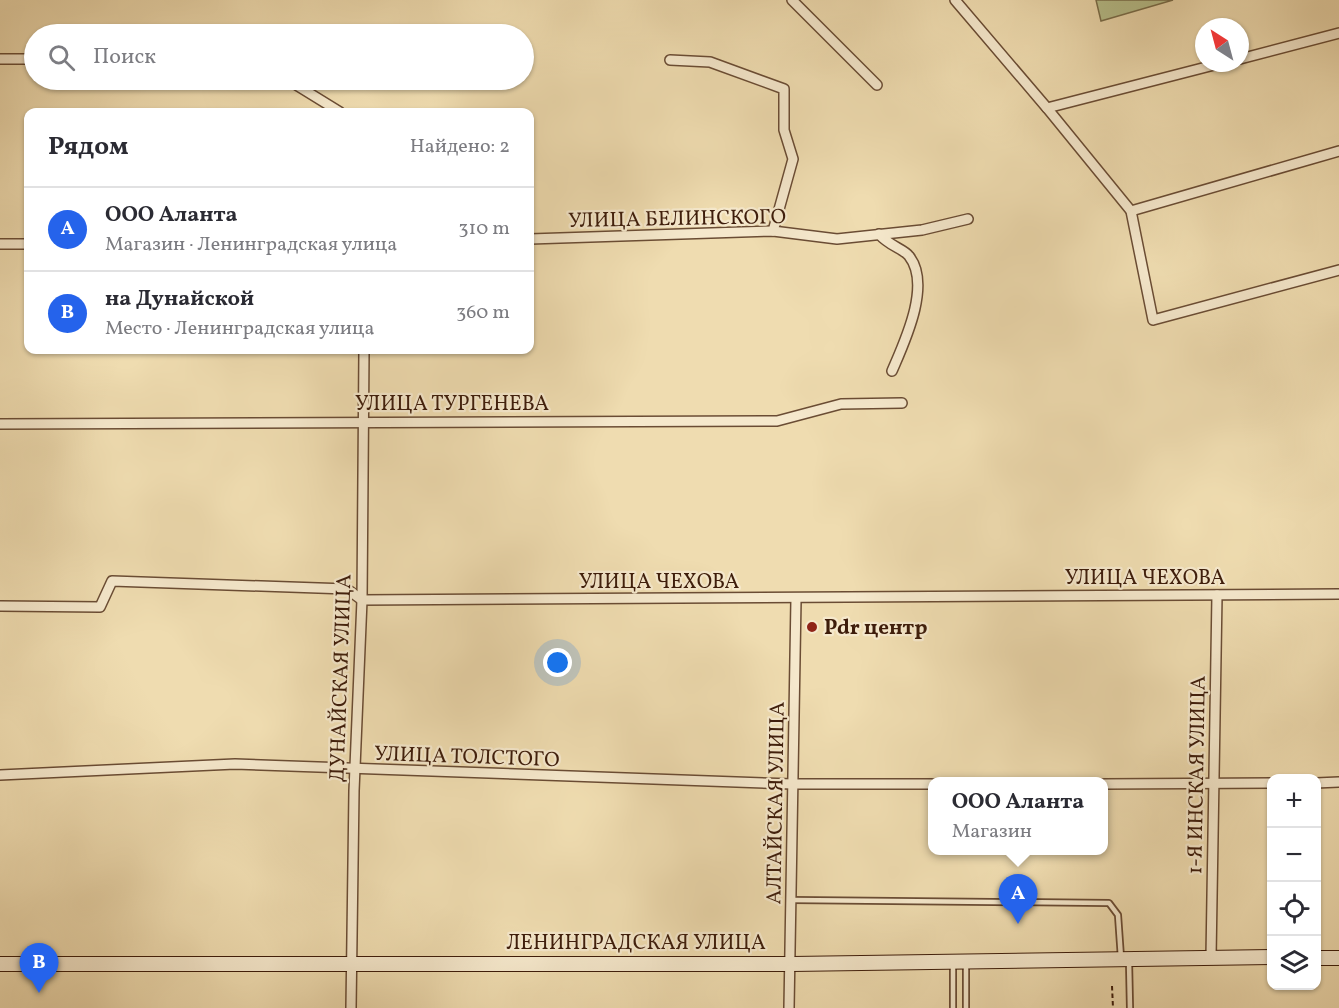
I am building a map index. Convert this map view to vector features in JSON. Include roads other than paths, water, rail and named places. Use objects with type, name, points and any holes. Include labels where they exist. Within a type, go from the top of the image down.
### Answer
[{"type":"street","points":[[792,0],[877,85]]},
{"type":"street","points":[[955,0],[1131,211],[1152,320],[1339,270]]},
{"type":"street","points":[[1249,56],[1339,33]]},
{"type":"street","points":[[0,59],[24,59]]},
{"type":"street","points":[[670,60],[710,62],[784,89],[784,130],[793,159],[773,231]]},
{"type":"street","points":[[1047,108],[1195,70]]},
{"type":"street","points":[[304,90],[334,108]]},
{"type":"street","points":[[1131,211],[1339,151]]},
{"type":"street","name":"УЛИЦА БЕЛИНСКОГО","points":[[534,239],[773,231],[837,239],[922,230],[968,219]]},
{"type":"street","points":[[879,234],[888,244],[908,254],[916,270],[917,296],[912,326],[892,372]]},
{"type":"street","points":[[0,244],[24,244]]},
{"type":"street","name":"ДУНАЙСКАЯ УЛИЦА","points":[[351,1008],[355,770],[362,600],[364,354]]},
{"type":"street","name":"УЛИЦА ТУРГЕНЕВА","points":[[0,424],[777,421],[841,404],[902,403]]},
{"type":"street","name":"УЛИЦА ЧЕХОВА","points":[[0,606],[100,607],[112,581],[348,589],[362,600],[1339,594]]},
{"type":"street","name":"1-Я ИНСКАЯ УЛИЦА","points":[[1210,957],[1217,595]]},
{"type":"street","name":"АЛТАЙСКАЯ УЛИЦА","points":[[789,1008],[792,964],[796,599]]},
{"type":"street","name":"УЛИЦА ТОЛСТОГО","points":[[0,775],[236,764],[793,784],[928,784]]},
{"type":"street","points":[[1321,783],[1339,782]]},
{"type":"street","points":[[1108,784],[1267,783]]},
{"type":"street","name":"ЛЕНИНГРАДСКАЯ УЛИЦА","points":[[0,964],[351,962],[792,964],[1267,957]]},
{"type":"street","points":[[1321,958],[1339,958]]},
{"type":"lane","points":[[792,900],[1109,903],[1118,915],[1130,1008]]},
{"type":"lane","points":[[953,1008],[959,962]]},
{"type":"lane","points":[[959,962],[966,1008]]},
{"type":"place","name":"Pdr центр","points":[[812,627]]},
{"type":"place","name":"ООО Аланта","points":[[1018,924]]},
{"type":"place","name":"на Дунайской","points":[[39,993]]}]
